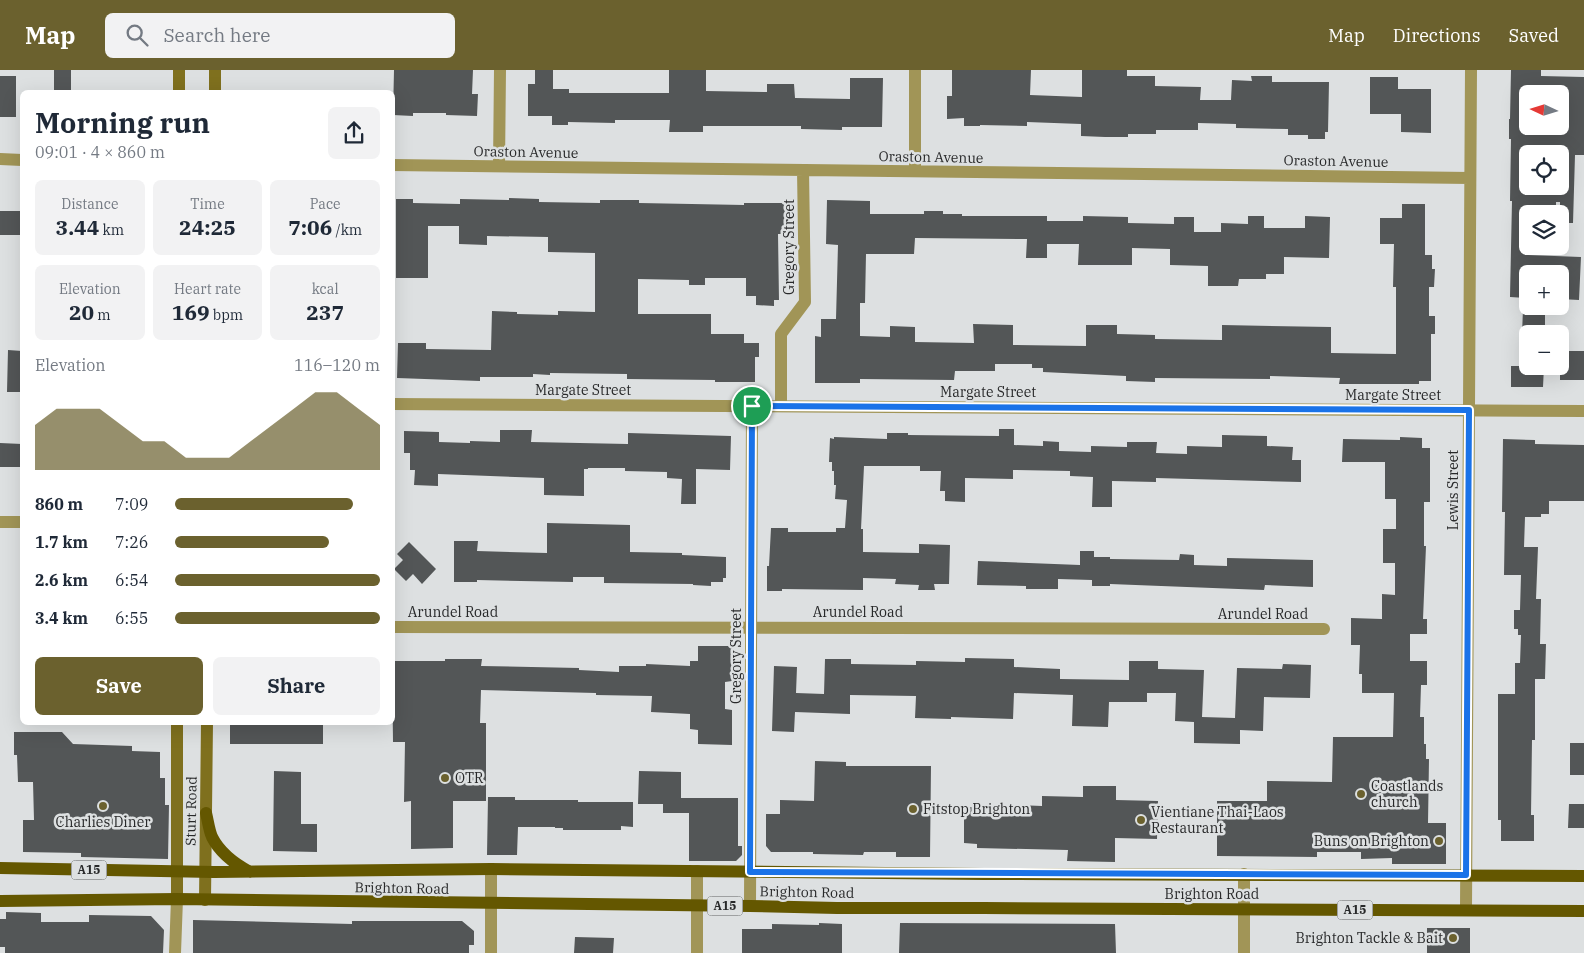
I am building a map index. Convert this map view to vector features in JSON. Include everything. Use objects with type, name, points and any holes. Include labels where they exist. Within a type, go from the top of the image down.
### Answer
[{"type":"main road","points":[[179,70],[179,90]]},
{"type":"main road","points":[[215,70],[215,90]]},
{"type":"main road","name":"Sturt Road","points":[[177,899],[178,725]]},
{"type":"main road","name":"Sturt Road","points":[[206,900],[207,725]]},
{"type":"main road","points":[[206,813],[212,836],[223,853],[236,864],[252,872]]},
{"type":"main road","name":"Brighton Road","points":[[0,868],[177,872],[491,869],[1584,876]]},
{"type":"main road","name":"Brighton Road","points":[[0,901],[177,899],[837,908],[1584,911]]},
{"type":"street","points":[[499,166],[500,70]]},
{"type":"street","points":[[915,70],[915,172]]},
{"type":"street","name":"Lewis Street","points":[[1466,910],[1471,70]]},
{"type":"street","points":[[0,159],[20,160]]},
{"type":"street","name":"Oraston Avenue","points":[[395,165],[1470,178]]},
{"type":"street","name":"Gregory Street","points":[[780,406],[781,334],[805,302],[804,170]]},
{"type":"street","name":"Margate Street","points":[[395,404],[1584,411]]},
{"type":"street","name":"Gregory Street","points":[[750,906],[752,406]]},
{"type":"street","points":[[0,522],[20,522]]},
{"type":"street","name":"Arundel Road","points":[[395,627],[1324,629]]},
{"type":"street","points":[[491,869],[491,953]]},
{"type":"street","points":[[697,871],[697,953]]},
{"type":"street","points":[[1244,874],[1244,953]]},
{"type":"street","points":[[175,953],[177,899]]},
{"type":"building","points":[[54,70],[71,70],[71,90],[54,90]]},
{"type":"building","points":[[394,70],[473,70],[472,94],[478,94],[477,116],[446,115],[446,113],[413,113],[413,116],[395,115]]},
{"type":"building","points":[[535,70],[553,70],[553,89],[569,89],[569,93],[669,93],[669,70],[706,70],[706,91],[767,92],[767,84],[794,84],[795,98],[850,99],[850,78],[883,78],[882,127],[842,127],[842,130],[801,129],[801,126],[703,126],[703,132],[669,132],[670,120],[615,120],[615,123],[568,122],[568,125],[552,125],[552,116],[528,116],[528,84],[535,84]]},
{"type":"building","points":[[952,70],[1031,70],[1030,95],[1082,97],[1082,70],[1127,70],[1127,76],[1155,76],[1155,86],[1201,87],[1200,100],[1231,100],[1232,80],[1252,81],[1251,76],[1272,76],[1272,82],[1329,82],[1328,132],[1325,132],[1325,139],[1308,139],[1308,135],[1288,135],[1288,129],[1236,128],[1236,124],[1198,123],[1198,130],[1156,130],[1156,134],[1128,134],[1128,137],[1105,137],[1081,136],[1081,124],[1027,122],[1027,126],[964,126],[964,118],[947,119],[947,96],[952,96]]},
{"type":"building","points":[[1511,70],[1541,70],[1541,76],[1584,77],[1584,155],[1575,155],[1573,223],[1569,223],[1569,205],[1560,205],[1560,202],[1556,202],[1556,205],[1519,205],[1519,255],[1581,257],[1579,300],[1569,299],[1569,265],[1519,265],[1519,298],[1510,297],[1512,201],[1510,201],[1511,139],[1509,139]]},
{"type":"building","points":[[0,76],[16,76],[16,117],[0,117]]},
{"type":"building","points":[[1370,77],[1398,77],[1398,89],[1431,89],[1431,133],[1401,132],[1401,114],[1370,114]]},
{"type":"building","points":[[509,198],[539,199],[539,202],[600,203],[600,200],[639,200],[639,203],[744,205],[744,203],[786,203],[786,234],[778,234],[779,300],[774,300],[774,306],[756,305],[756,296],[746,296],[746,278],[705,278],[705,285],[689,285],[689,280],[638,279],[638,314],[711,314],[711,334],[744,334],[744,343],[759,343],[759,357],[755,357],[755,382],[627,379],[627,374],[550,373],[550,375],[533,374],[533,377],[480,377],[480,381],[397,378],[398,343],[426,343],[426,349],[491,350],[492,311],[558,315],[558,311],[595,312],[595,253],[548,252],[548,237],[487,236],[487,245],[459,244],[459,226],[428,226],[428,278],[396,278],[396,199],[413,199],[413,203],[460,204],[460,199],[509,200]]},
{"type":"building","points":[[827,200],[870,201],[870,214],[924,214],[924,211],[943,211],[943,214],[962,214],[962,216],[1047,216],[1047,221],[1083,221],[1083,216],[1128,217],[1128,223],[1174,224],[1174,217],[1194,217],[1194,232],[1221,232],[1221,223],[1248,224],[1248,216],[1264,216],[1264,228],[1305,228],[1305,216],[1330,217],[1329,258],[1284,257],[1284,274],[1266,274],[1266,279],[1239,279],[1238,286],[1208,286],[1208,266],[1170,265],[1170,249],[1132,248],[1132,265],[1078,265],[1079,244],[1047,244],[1047,258],[1026,258],[1027,239],[915,238],[914,254],[866,254],[865,303],[860,303],[860,336],[890,337],[890,326],[915,327],[915,342],[974,343],[973,324],[1013,325],[1013,345],[1086,346],[1086,325],[1117,325],[1117,334],[1155,335],[1155,339],[1222,340],[1222,325],[1331,327],[1331,353],[1396,354],[1396,287],[1393,287],[1394,244],[1380,244],[1380,218],[1402,218],[1402,204],[1425,204],[1425,255],[1432,255],[1432,269],[1435,269],[1434,287],[1429,287],[1429,316],[1435,316],[1435,334],[1431,334],[1431,381],[1419,381],[1419,384],[1339,384],[1340,378],[1270,376],[1270,379],[1155,378],[1155,382],[1126,381],[1126,376],[1043,372],[1043,368],[1032,368],[1032,364],[995,364],[995,371],[955,371],[954,380],[860,379],[860,383],[815,383],[815,336],[821,337],[821,319],[836,319],[838,245],[826,244]]},
{"type":"building","points":[[0,211],[20,211],[20,235],[0,235]]},
{"type":"building","points":[[1523,315],[1545,315],[1545,325],[1522,325]]},
{"type":"building","points":[[8,350],[20,351],[20,392],[7,392]]},
{"type":"building","points":[[1569,351],[1584,351],[1584,380],[1560,380],[1560,375],[1569,375]]},
{"type":"building","points":[[1511,366],[1519,366],[1519,375],[1544,375],[1543,387],[1511,387]]},
{"type":"building","points":[[999,429],[1014,429],[1014,445],[1043,446],[1043,441],[1059,442],[1059,451],[1091,452],[1091,446],[1127,447],[1127,442],[1157,442],[1156,453],[1187,454],[1187,446],[1222,447],[1222,435],[1267,436],[1267,446],[1293,447],[1292,460],[1301,460],[1301,482],[1156,478],[1156,482],[1112,481],[1112,507],[1092,507],[1093,477],[1070,476],[1070,471],[1013,470],[1013,479],[965,478],[965,502],[945,501],[945,491],[940,491],[941,471],[920,471],[920,466],[864,466],[861,529],[863,529],[863,552],[919,553],[919,544],[950,545],[949,584],[934,584],[935,590],[918,590],[919,585],[895,584],[896,579],[863,578],[863,590],[782,589],[782,591],[767,591],[767,566],[769,566],[771,528],[788,528],[788,532],[836,532],[836,528],[845,528],[847,500],[835,499],[834,471],[832,471],[832,462],[829,462],[830,438],[887,439],[887,433],[999,436]]},
{"type":"building","points":[[500,430],[532,430],[531,442],[628,444],[628,433],[731,436],[730,470],[696,469],[696,504],[681,504],[682,479],[667,478],[667,472],[625,471],[625,468],[584,469],[584,496],[544,495],[544,478],[438,474],[438,486],[414,485],[415,470],[410,470],[410,453],[404,453],[404,431],[439,432],[439,442],[470,443],[470,441],[500,442]]},
{"type":"building","points":[[1400,437],[1422,438],[1422,448],[1430,448],[1430,502],[1424,502],[1424,546],[1426,546],[1423,619],[1427,619],[1427,634],[1410,634],[1410,661],[1427,661],[1427,685],[1421,685],[1420,717],[1424,717],[1424,744],[1426,744],[1426,759],[1429,759],[1428,823],[1446,823],[1446,864],[1392,864],[1392,858],[1361,859],[1361,852],[1317,852],[1317,857],[1217,856],[1217,801],[1267,801],[1267,781],[1332,782],[1333,737],[1393,737],[1394,693],[1362,693],[1362,674],[1359,674],[1360,645],[1351,645],[1351,618],[1382,619],[1382,594],[1395,595],[1395,563],[1383,563],[1383,529],[1396,529],[1396,499],[1385,499],[1385,462],[1342,462],[1343,439],[1400,440]]},
{"type":"building","points":[[1503,439],[1535,440],[1535,444],[1584,445],[1584,501],[1549,501],[1549,514],[1541,514],[1541,517],[1525,517],[1524,547],[1538,547],[1536,599],[1541,599],[1540,644],[1546,644],[1545,679],[1535,679],[1535,740],[1532,740],[1531,815],[1534,815],[1534,841],[1501,841],[1501,820],[1498,820],[1498,694],[1515,694],[1515,663],[1520,663],[1521,635],[1518,635],[1518,629],[1514,629],[1514,610],[1520,610],[1521,575],[1504,575],[1505,512],[1502,512]]},
{"type":"building","points":[[0,443],[20,444],[20,467],[0,467]]},
{"type":"building","points":[[547,523],[630,525],[630,552],[682,553],[682,555],[726,557],[726,578],[723,578],[723,582],[711,582],[711,586],[604,583],[604,577],[573,577],[573,582],[477,580],[477,582],[454,582],[454,541],[478,541],[477,551],[547,553]]},
{"type":"building","points":[[409,542],[436,569],[422,584],[413,574],[406,581],[395,570],[403,560],[397,554]]},
{"type":"building","points":[[1080,551],[1094,551],[1094,557],[1110,557],[1110,559],[1179,560],[1180,554],[1194,555],[1194,565],[1227,566],[1227,558],[1313,560],[1313,587],[1265,585],[1264,590],[1110,584],[1110,586],[1092,586],[1092,580],[1058,579],[1058,589],[1026,589],[1026,586],[977,585],[978,561],[1080,565]]},
{"type":"building","points":[[698,646],[732,646],[732,681],[725,682],[725,709],[732,710],[732,745],[698,744],[698,730],[690,729],[690,714],[651,712],[652,696],[481,690],[480,723],[486,723],[486,801],[453,801],[453,848],[411,849],[411,801],[404,802],[405,742],[393,742],[393,725],[395,725],[395,661],[482,659],[481,666],[579,668],[579,670],[619,672],[619,666],[646,666],[646,664],[690,666],[690,661],[698,661]]},
{"type":"building","points":[[965,658],[1014,659],[1014,667],[1060,669],[1060,679],[1129,680],[1129,661],[1158,661],[1158,669],[1204,670],[1202,717],[1235,718],[1237,668],[1282,669],[1283,664],[1311,665],[1310,698],[1264,697],[1263,731],[1240,730],[1240,744],[1194,743],[1194,722],[1175,721],[1176,693],[1147,693],[1147,702],[1109,702],[1108,727],[1072,726],[1073,695],[1014,693],[1013,719],[951,717],[951,719],[915,718],[916,696],[850,695],[850,714],[795,712],[794,732],[772,731],[774,666],[797,667],[796,693],[824,694],[825,659],[851,659],[851,664],[916,665],[916,661],[965,662]]},
{"type":"building","points":[[230,725],[323,725],[323,744],[230,744]]},
{"type":"building","points":[[14,732],[62,732],[73,744],[132,746],[132,751],[160,752],[160,778],[165,778],[165,805],[169,805],[168,859],[81,857],[81,853],[23,852],[23,820],[34,820],[33,782],[18,782],[17,755],[14,755]]},
{"type":"building","points":[[1570,743],[1584,743],[1584,775],[1570,775]]},
{"type":"building","points":[[815,761],[846,762],[846,766],[931,766],[930,857],[896,857],[896,852],[864,852],[863,855],[771,852],[766,846],[766,814],[780,814],[780,800],[814,801]]},
{"type":"building","points":[[274,771],[301,772],[301,824],[317,824],[317,852],[273,851]]},
{"type":"building","points":[[639,771],[681,772],[681,798],[738,798],[738,846],[742,846],[742,855],[736,861],[689,861],[689,813],[663,813],[663,804],[638,804]]},
{"type":"building","points":[[1083,786],[1116,786],[1116,800],[1158,801],[1157,839],[1115,838],[1115,862],[1067,861],[1068,850],[977,848],[977,844],[964,843],[964,807],[1017,808],[1017,805],[1042,806],[1042,796],[1083,797]]},
{"type":"building","points":[[488,797],[515,797],[515,800],[633,802],[633,827],[621,826],[621,830],[563,830],[563,828],[555,827],[518,827],[517,855],[487,855]]},
{"type":"building","points":[[1569,804],[1584,804],[1584,828],[1568,828]]},
{"type":"building","points":[[6,912],[41,913],[41,922],[89,922],[89,915],[151,916],[164,930],[163,953],[5,953],[5,947],[0,947],[0,919],[6,919]]},
{"type":"building","points":[[193,920],[352,924],[352,921],[462,921],[474,931],[474,945],[469,945],[469,953],[193,953]]},
{"type":"building","points":[[819,923],[842,924],[842,953],[742,953],[742,929],[772,929],[772,924],[819,925]]},
{"type":"building","points":[[900,923],[1115,924],[1116,953],[899,953]]},
{"type":"building","points":[[1427,928],[1470,928],[1470,953],[1427,953]]},
{"type":"building","points":[[575,937],[614,938],[613,953],[574,953]]},
{"type":"place","name":"OTR","points":[[445,778]]},
{"type":"place","name":"Coastlands church","points":[[1361,794]]},
{"type":"place","name":"Charlies Diner","points":[[103,806]]},
{"type":"place","name":"Fitstop Brighton","points":[[913,809]]},
{"type":"place","name":"Vientiane Thai-Laos Restaurant","points":[[1141,820]]},
{"type":"place","name":"Buns on Brighton","points":[[1439,841]]},
{"type":"place","name":"Brighton Tackle & Bait","points":[[1453,938]]},
{"type":"route","points":[[752,406],[1469,410],[1466,875],[750,872],[752,406]]}]
